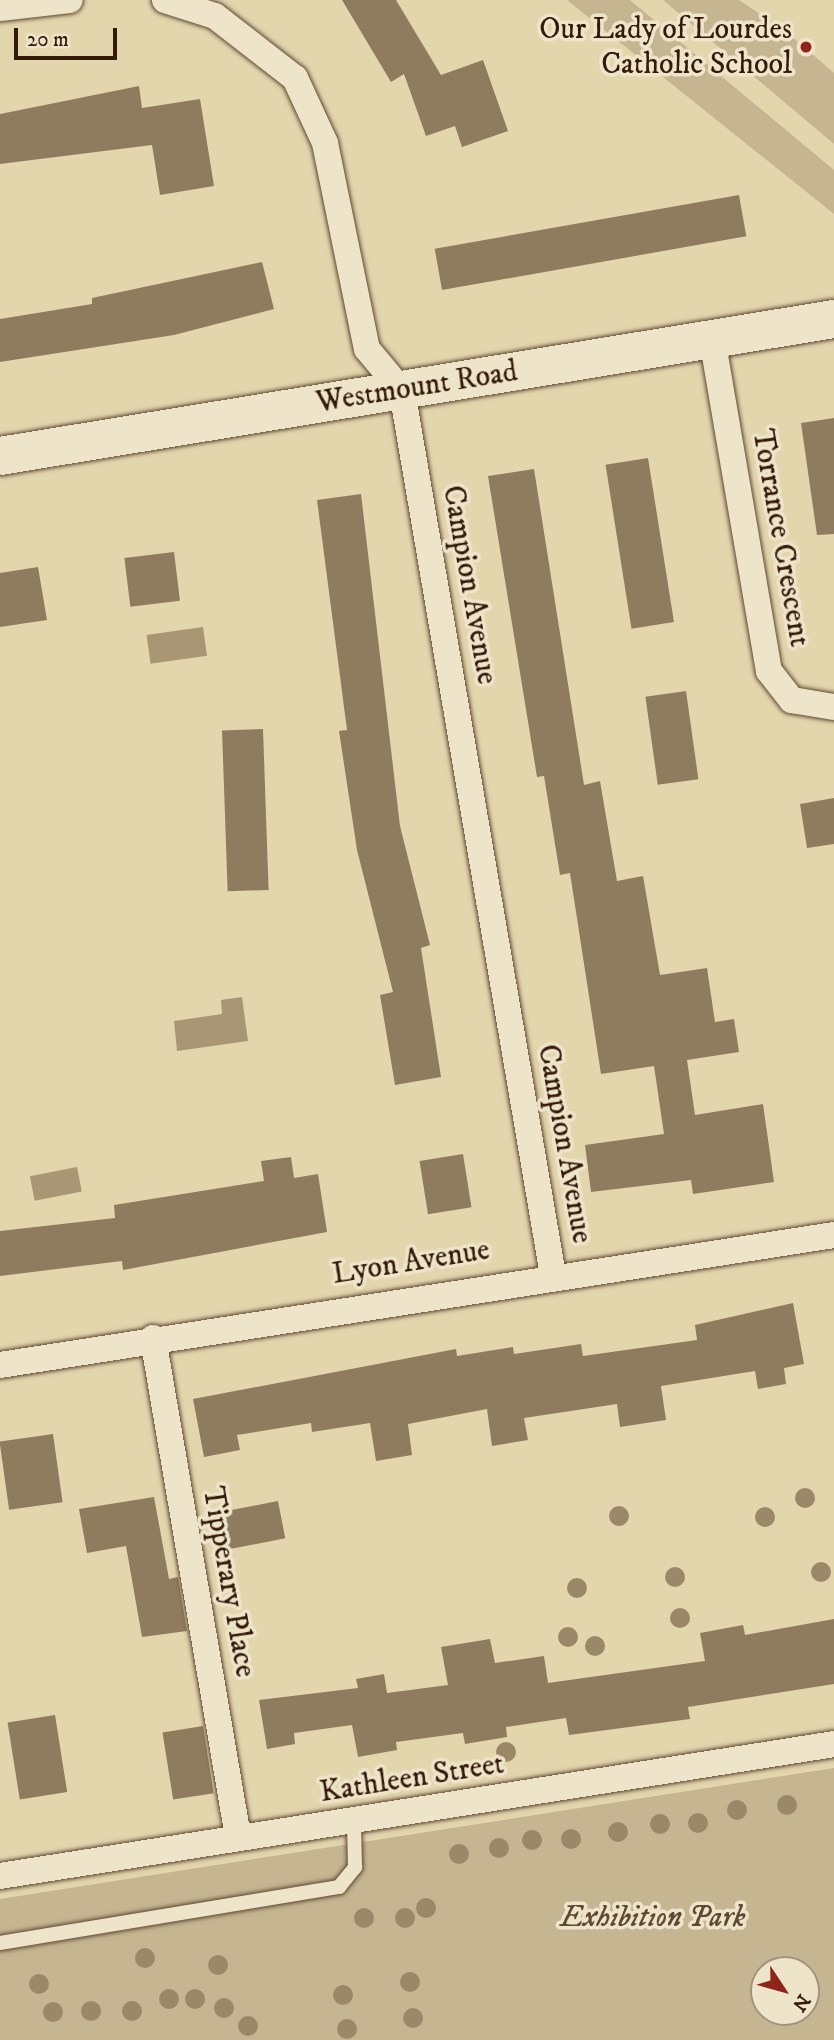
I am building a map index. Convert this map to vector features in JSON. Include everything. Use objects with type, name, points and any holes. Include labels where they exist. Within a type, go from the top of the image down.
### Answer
[{"type":"street","points":[[0,8],[70,0]]},
{"type":"street","points":[[164,0],[215,16],[295,78],[326,143],[367,349],[402,391]]},
{"type":"street","name":"Westmount Road","points":[[0,456],[834,318]]},
{"type":"street","name":"Torrance Crescent","points":[[712,338],[769,671],[792,701],[834,707]]},
{"type":"street","name":"Campion Avenue","points":[[402,391],[553,1275]]},
{"type":"street","name":"Lyon Avenue","points":[[0,1365],[553,1275],[834,1235]]},
{"type":"street","name":"Tipperary Place","points":[[153,1338],[237,1837]]},
{"type":"street","name":"Kathleen Street","points":[[0,1876],[237,1837],[354,1823],[834,1744]]},
{"type":"lane","points":[[0,1943],[339,1887],[355,1867],[354,1823]]},
{"type":"green space","points":[[567,0],[630,0],[834,170],[834,214]]},
{"type":"green space","points":[[663,0],[739,0],[783,29],[834,73],[834,144]]},
{"type":"green space","name":"Exhibition Park","points":[[834,1768],[834,2040],[0,2040],[0,1899]]},
{"type":"shaded area","points":[[203,627],[207,656],[151,664],[147,635]]},
{"type":"shaded area","points":[[242,997],[248,1041],[177,1051],[174,1021],[222,1014],[221,1000]]},
{"type":"shaded area","points":[[77,1167],[82,1192],[35,1201],[30,1176]]},
{"type":"building","points":[[342,0],[396,0],[441,75],[483,60],[508,131],[462,147],[455,126],[426,136],[404,74],[391,82]]},
{"type":"building","points":[[139,86],[142,108],[200,99],[214,186],[160,195],[152,145],[0,164],[0,114]]},
{"type":"building","points":[[739,195],[746,236],[442,290],[435,249]]},
{"type":"building","points":[[262,262],[274,309],[174,335],[0,362],[0,319],[92,304],[92,298]]},
{"type":"building","points":[[834,418],[834,534],[817,535],[801,423]]},
{"type":"building","points":[[648,458],[674,622],[631,629],[606,465]]},
{"type":"building","points":[[534,469],[584,785],[600,781],[617,881],[643,876],[660,975],[707,968],[715,1022],[734,1019],[739,1052],[687,1060],[695,1115],[763,1104],[774,1182],[693,1194],[691,1180],[591,1192],[585,1145],[664,1134],[654,1066],[601,1074],[570,873],[560,875],[544,776],[537,777],[488,476]]},
{"type":"building","points":[[361,494],[400,826],[430,945],[421,948],[441,1077],[395,1085],[380,995],[393,992],[357,850],[339,731],[347,730],[317,500]]},
{"type":"building","points":[[174,552],[180,601],[130,607],[124,558]]},
{"type":"building","points":[[38,567],[47,620],[0,627],[0,573]]},
{"type":"building","points":[[686,691],[698,779],[658,785],[645,697]]},
{"type":"building","points":[[263,729],[269,890],[228,891],[222,730]]},
{"type":"building","points":[[834,798],[834,844],[807,848],[800,804]]},
{"type":"building","points":[[463,1154],[471,1207],[428,1214],[420,1161]]},
{"type":"building","points":[[291,1157],[294,1178],[318,1174],[327,1232],[123,1270],[122,1261],[0,1276],[0,1231],[115,1218],[114,1205],[264,1181],[261,1161]]},
{"type":"building","points":[[793,1303],[804,1364],[784,1368],[786,1384],[758,1389],[755,1371],[661,1386],[666,1420],[620,1427],[617,1404],[524,1418],[528,1440],[492,1446],[487,1409],[408,1424],[412,1455],[376,1461],[370,1423],[312,1432],[311,1423],[237,1435],[240,1450],[204,1457],[193,1399],[456,1349],[457,1356],[513,1347],[514,1354],[581,1344],[583,1356],[697,1340],[695,1325]]},
{"type":"building","points":[[53,1434],[63,1502],[9,1510],[0,1441]]},
{"type":"building","points":[[154,1497],[169,1579],[178,1577],[187,1631],[142,1637],[126,1546],[87,1553],[79,1509]]},
{"type":"building","points":[[278,1501],[285,1538],[227,1550],[220,1512]]},
{"type":"building","points":[[834,1619],[834,1684],[688,1707],[690,1719],[569,1735],[566,1718],[506,1727],[507,1737],[465,1744],[463,1733],[396,1742],[397,1750],[358,1757],[352,1725],[294,1733],[295,1744],[267,1749],[259,1700],[358,1688],[356,1679],[384,1674],[387,1693],[448,1685],[441,1647],[490,1639],[495,1663],[544,1656],[548,1683],[705,1661],[700,1633],[743,1625],[745,1635]]},
{"type":"building","points":[[55,1715],[67,1792],[20,1800],[8,1723]]},
{"type":"building","points":[[203,1726],[214,1793],[173,1800],[163,1732]]},
{"type":"place","name":"Our Lady of Lourdes Catholic School","points":[[806,47]]}]
